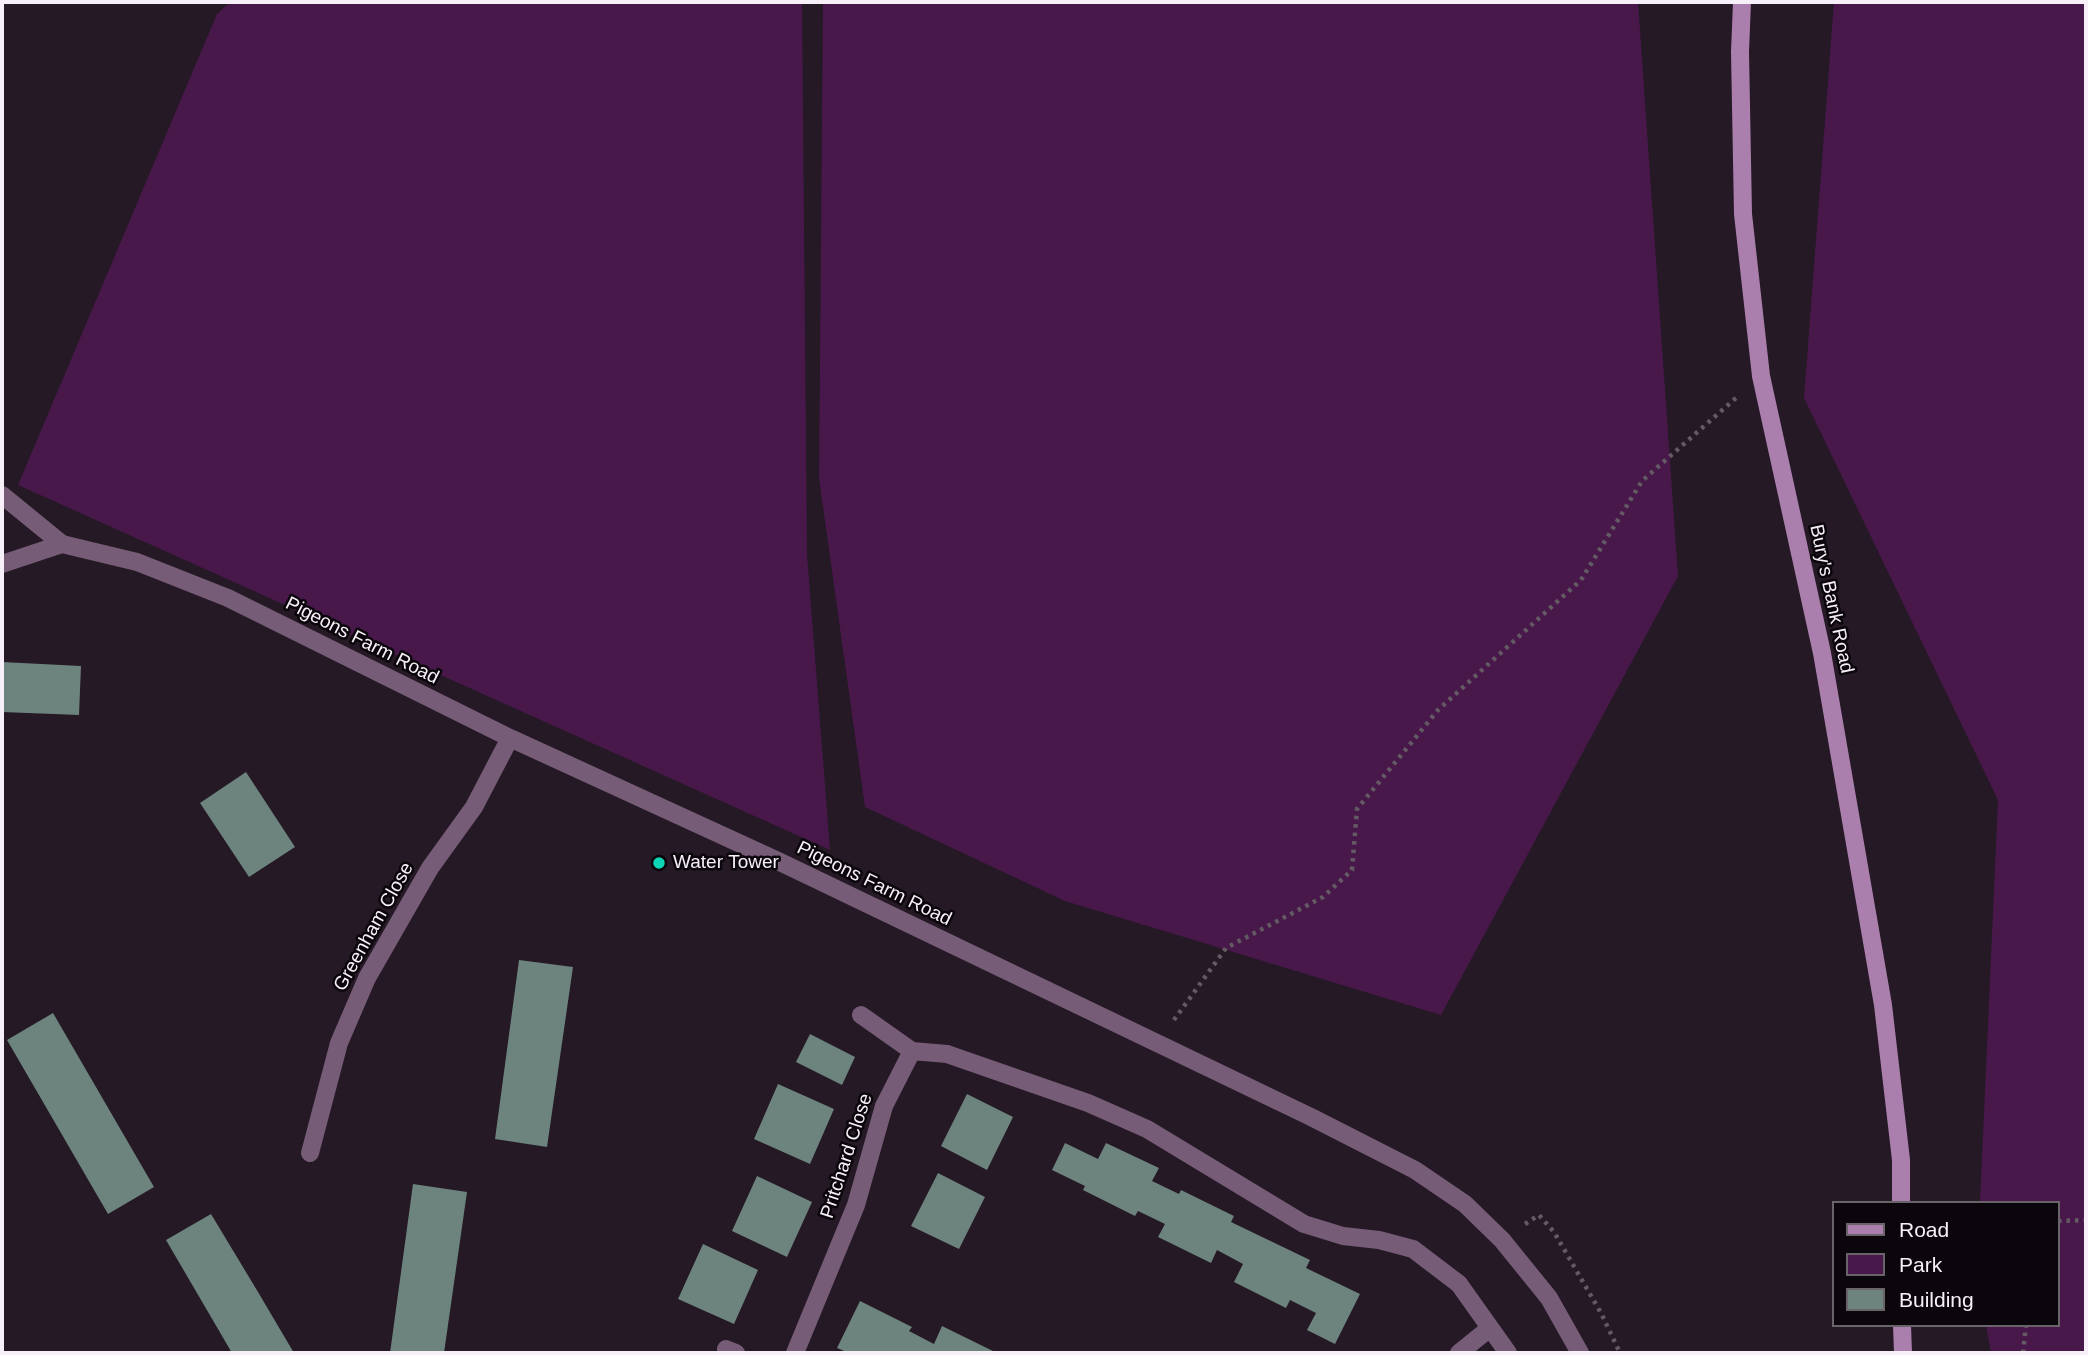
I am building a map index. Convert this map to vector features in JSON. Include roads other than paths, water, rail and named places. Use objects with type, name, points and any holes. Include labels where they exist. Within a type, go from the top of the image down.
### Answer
[{"type":"street","name":"Bury's Bank Road","points":[[1742,2],[1740,52],[1743,214],[1761,376],[1822,653],[1883,1006],[1901,1160],[1901,1201]]},
{"type":"street","points":[[2,495],[62,544]]},
{"type":"street","points":[[2,564],[62,544]]},
{"type":"street","name":"Pigeons Farm Road","points":[[62,544],[137,562],[228,597],[510,738],[778,861],[1403,1164],[1465,1204],[1502,1240],[1549,1298],[1580,1353]]},
{"type":"street","name":"Greenham Close","points":[[310,1153],[339,1043],[367,978],[429,868],[474,807],[510,738]]},
{"type":"street","points":[[861,1015],[912,1051],[947,1054],[1088,1103],[1147,1129],[1304,1224],[1343,1236],[1379,1240],[1413,1249],[1459,1284],[1508,1353]]},
{"type":"street","name":"Pritchard Close","points":[[795,1353],[856,1205],[884,1106],[912,1051]]},
{"type":"street","points":[[1902,1327],[1903,1353]]},
{"type":"street","points":[[1459,1353],[1490,1328]]},
{"type":"place","name":"Water Tower","points":[[659,863]]}]
